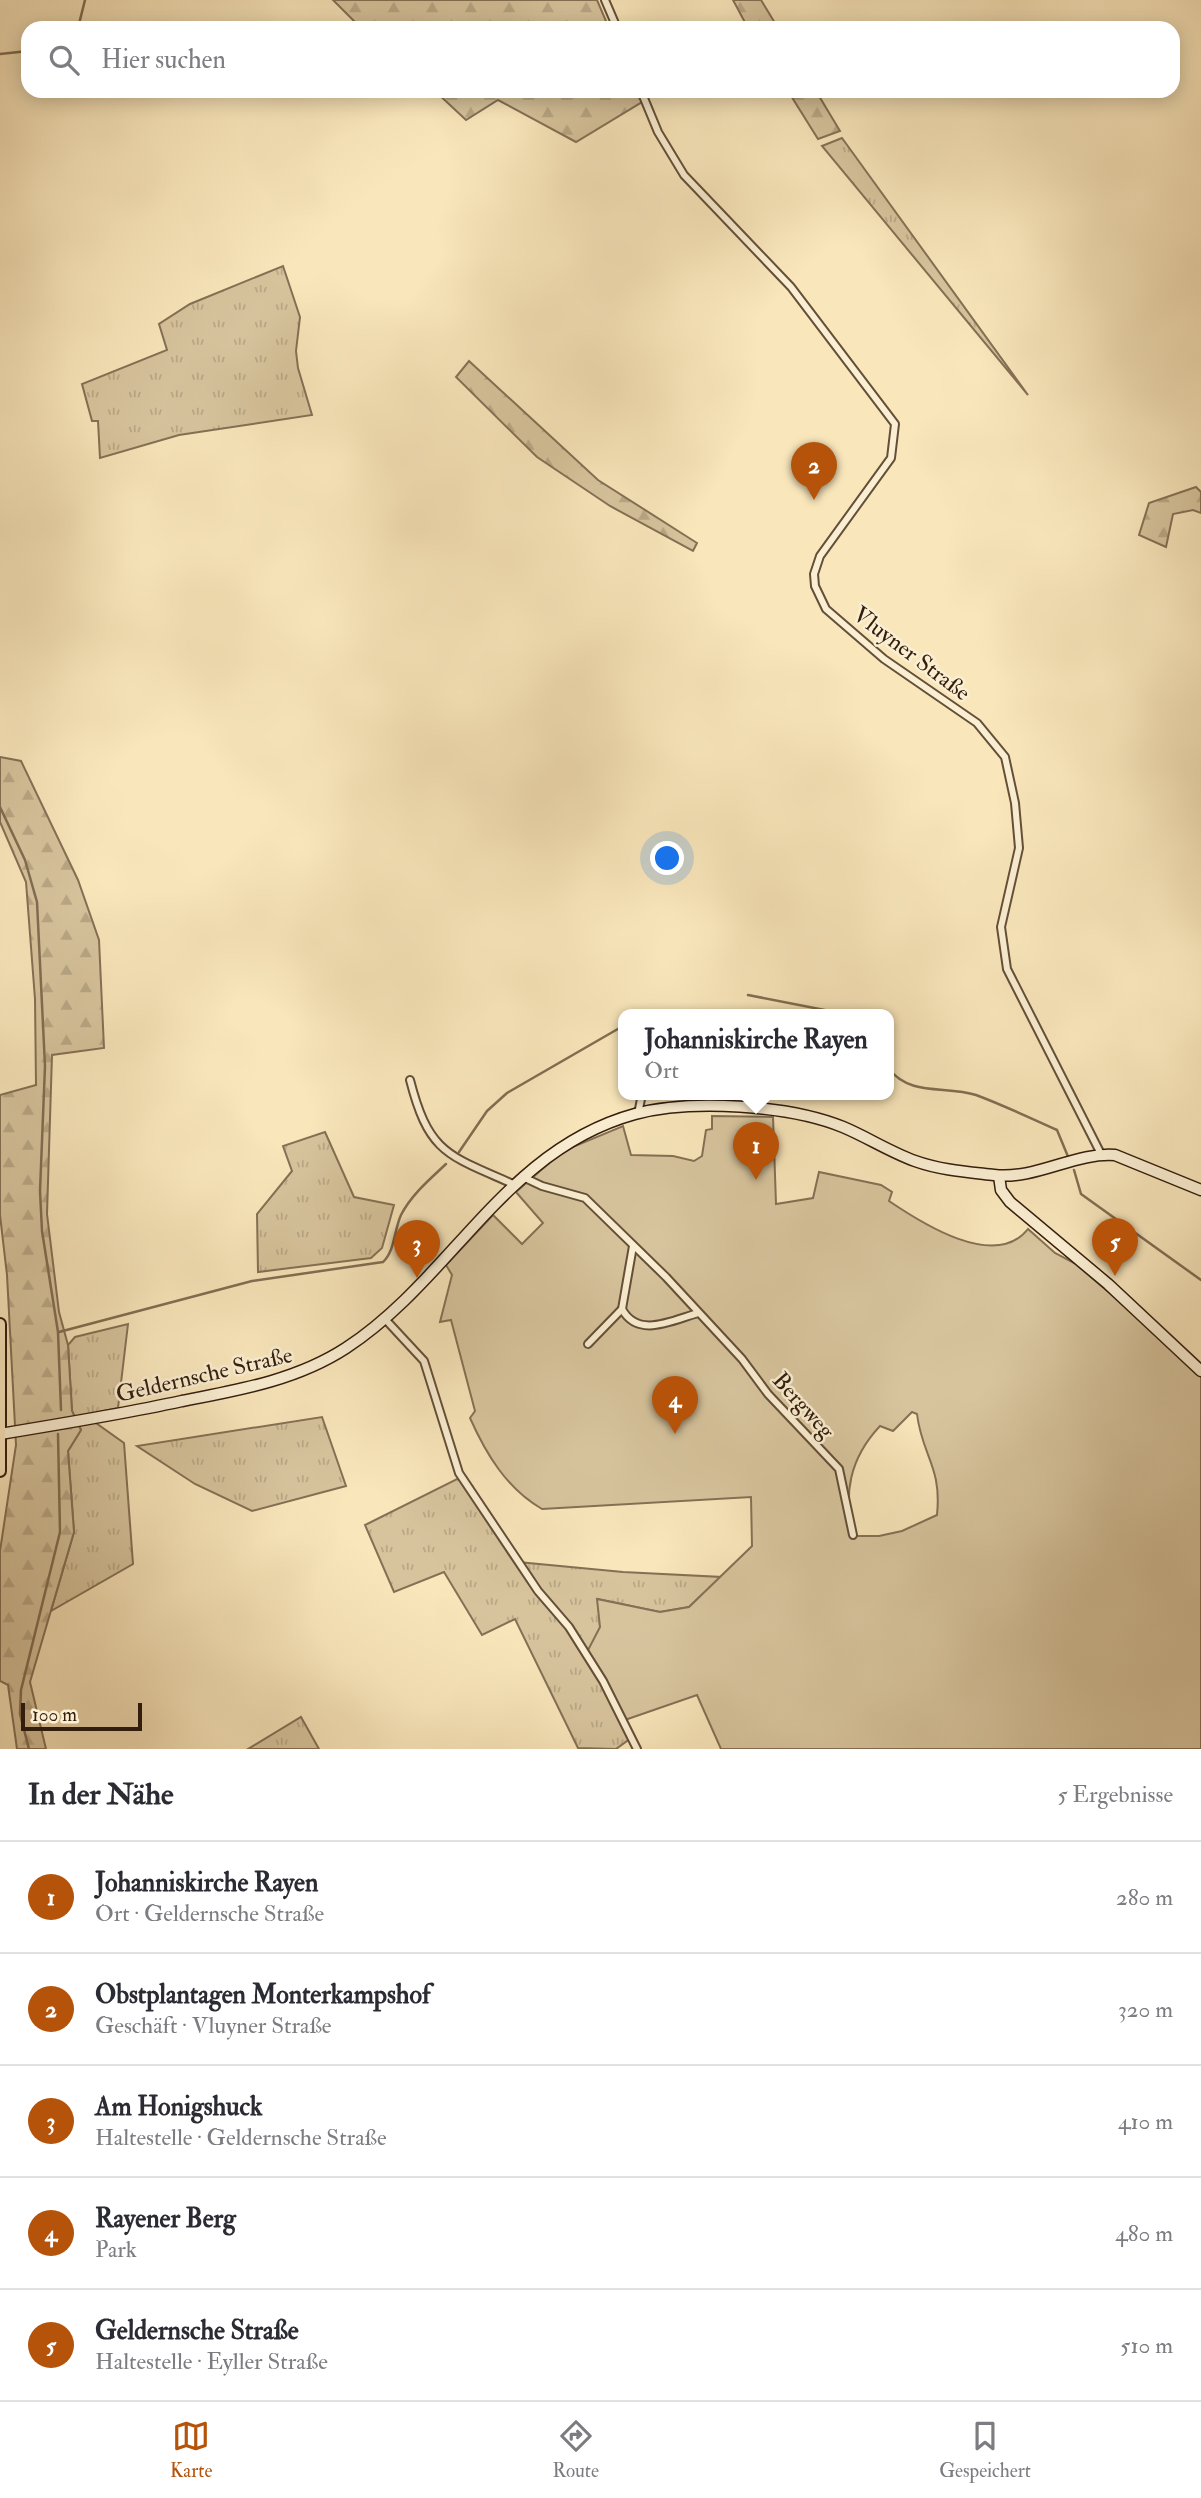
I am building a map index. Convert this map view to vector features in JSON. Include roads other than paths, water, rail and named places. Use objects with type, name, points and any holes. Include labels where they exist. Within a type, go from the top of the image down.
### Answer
[{"type":"main road","name":"Geldernsche Straße","points":[[1,1434],[101,1418],[271,1382],[331,1357],[385,1319],[521,1176],[554,1151],[591,1129],[638,1114],[674,1109],[747,1108],[810,1116],[841,1126],[916,1161],[951,1170],[999,1176],[1044,1170],[1101,1154],[1132,1160],[1201,1190]]},
{"type":"main road","points":[[999,1176],[1001,1190],[1010,1202],[1134,1307],[1201,1371]]},
{"type":"main road","points":[[0,1324],[0,1471]]},
{"type":"street","points":[[605,0],[614,21]]},
{"type":"street","name":"Vluyner Straße","points":[[644,98],[659,132],[684,174],[790,287],[895,424],[891,458],[820,556],[814,575],[815,586],[826,609],[860,641],[977,723],[1005,757],[1015,803],[1019,848],[1001,927],[1007,969],[1101,1154]]},
{"type":"street","points":[[410,1080],[424,1127],[432,1139],[459,1160],[513,1184]]},
{"type":"street","points":[[638,1114],[641,1100]]},
{"type":"street","name":"Bergweg","points":[[521,1176],[542,1186],[585,1198],[666,1277],[839,1469],[853,1535]]},
{"type":"street","points":[[588,1344],[622,1309],[633,1246]]},
{"type":"street","points":[[622,1309],[625,1315],[640,1326],[649,1327],[698,1313]]},
{"type":"street","points":[[385,1319],[424,1361],[459,1474],[538,1591],[569,1627],[603,1681],[637,1749]]},
{"type":"waterway","points":[[80,21],[85,0]]},
{"type":"waterway","points":[[0,54],[21,52]]},
{"type":"waterway","points":[[0,807],[25,860],[37,902],[45,1066],[40,1191],[42,1231],[58,1332],[61,1410]]},
{"type":"waterway","points":[[748,995],[819,1009]]},
{"type":"waterway","points":[[459,1152],[487,1111],[507,1093],[618,1029]]},
{"type":"waterway","points":[[894,1074],[918,1087],[976,1095],[1057,1130],[1069,1159]]},
{"type":"waterway","points":[[59,1332],[252,1281],[383,1262],[390,1252],[405,1208],[446,1164]]},
{"type":"waterway","points":[[1074,1170],[1081,1194],[1201,1280]]},
{"type":"waterway","points":[[29,1749],[20,1714],[21,1690],[60,1532],[58,1434]]},
{"type":"place","name":"Obstplantagen Monterkampshof","points":[[814,500]]},
{"type":"place","name":"Johanniskirche Rayen","points":[[756,1180]]},
{"type":"place","name":"Geldernsche Straße","points":[[1115,1276]]},
{"type":"place","name":"Am Honigshuck","points":[[417,1278]]},
{"type":"place","name":"Rayener Berg","points":[[675,1434]]}]
